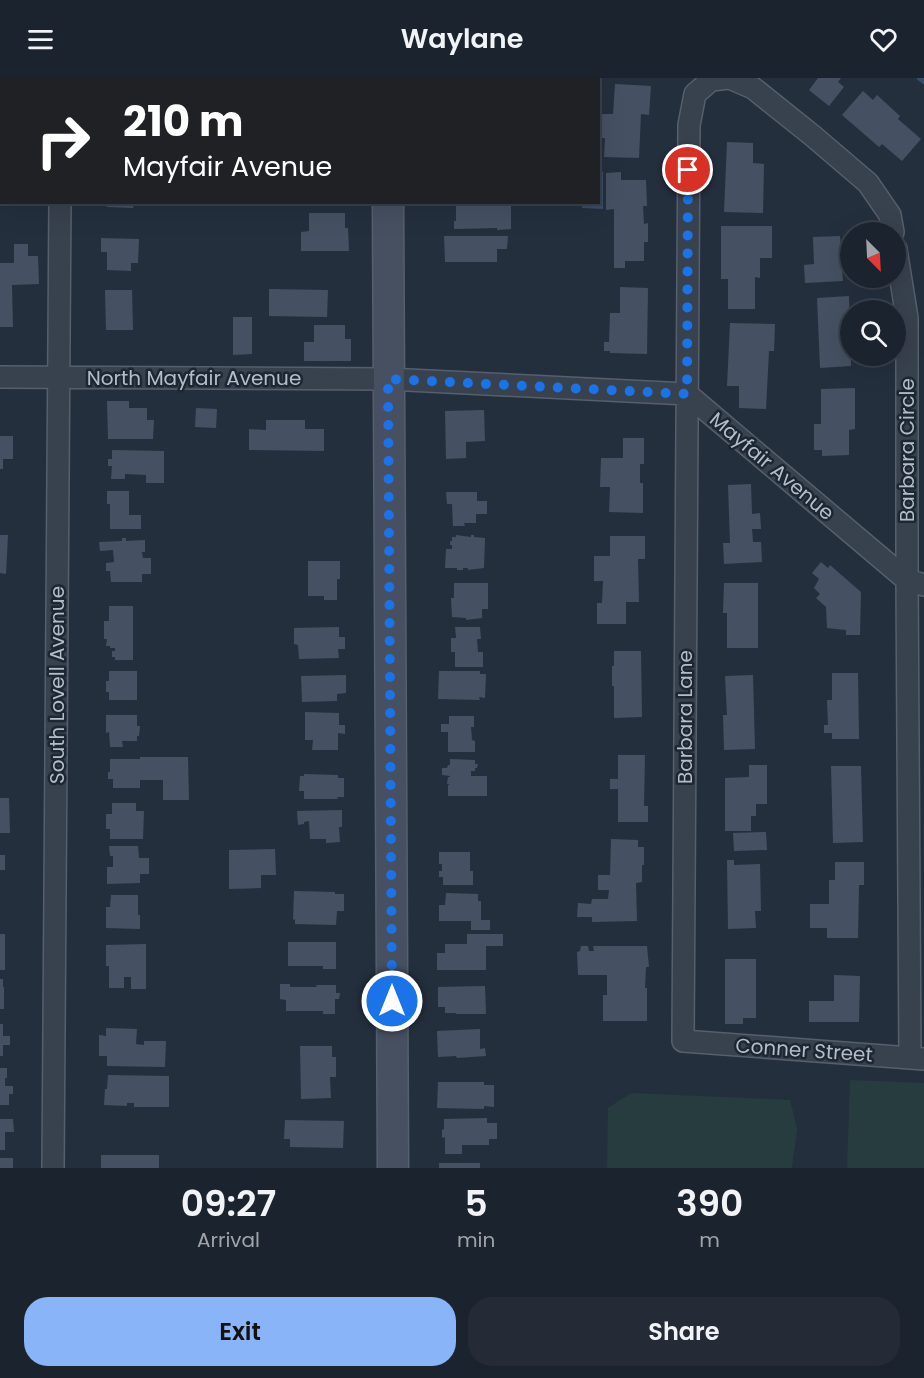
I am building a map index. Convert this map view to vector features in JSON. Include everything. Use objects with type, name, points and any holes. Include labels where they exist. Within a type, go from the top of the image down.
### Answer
[{"type":"main road","points":[[388,204],[393,1168]]},
{"type":"street","points":[[388,379],[687,394],[688,125],[694,94],[711,80],[730,78],[753,88],[868,183],[890,215],[891,222]]},
{"type":"street","name":"South Lovell Avenue","points":[[53,1168],[60,204]]},
{"type":"street","name":"Barbara Circle","points":[[902,288],[907,318],[915,582],[917,1059]]},
{"type":"street","name":"North Mayfair Avenue","points":[[0,377],[388,379]]},
{"type":"street","name":"Mayfair Avenue","points":[[687,394],[915,582]]},
{"type":"street","name":"Barbara Lane","points":[[683,1041],[687,394]]},
{"type":"street","name":"Conner Street","points":[[683,1041],[917,1059]]},
{"type":"green space","points":[[850,1080],[924,1083],[924,1168],[847,1168]]},
{"type":"green space","points":[[631,1093],[790,1100],[797,1129],[792,1168],[607,1168],[608,1108]]},
{"type":"water","points":[[600,172],[603,172],[603,209],[582,208],[582,204],[600,204]]},
{"type":"building","points":[[818,78],[841,78],[838,82],[844,87],[829,106],[809,90]]},
{"type":"building","points":[[615,84],[651,86],[649,115],[641,114],[639,158],[604,157],[605,138],[600,139],[600,116],[601,114],[613,114]]},
{"type":"building","points":[[863,91],[873,100],[877,95],[900,116],[898,119],[921,139],[902,161],[882,144],[879,147],[842,115]]},
{"type":"building","points":[[727,142],[753,143],[753,163],[764,164],[763,213],[724,212]]},
{"type":"building","points":[[621,172],[621,180],[646,180],[647,206],[643,206],[644,224],[648,223],[648,242],[644,242],[644,261],[625,261],[625,268],[614,268],[614,209],[606,210],[606,173]]},
{"type":"building","points":[[107,204],[134,204],[133,208],[107,207]]},
{"type":"building","points":[[456,204],[511,204],[511,229],[454,229],[454,221],[456,221]]},
{"type":"building","points":[[309,213],[345,213],[349,251],[301,251],[301,232],[309,231]]},
{"type":"building","points":[[721,226],[772,226],[772,258],[760,258],[760,278],[755,277],[755,309],[728,309],[728,279],[721,279]]},
{"type":"building","points":[[444,236],[508,236],[507,249],[497,249],[497,262],[445,262]]},
{"type":"building","points":[[840,236],[840,281],[805,283],[804,265],[814,264],[813,237]]},
{"type":"building","points":[[101,238],[139,239],[138,263],[131,263],[131,271],[107,270],[107,252],[101,252]]},
{"type":"building","points":[[14,244],[28,244],[28,256],[38,256],[39,284],[12,285],[13,327],[0,327],[0,263],[14,263]]},
{"type":"building","points":[[620,287],[648,288],[647,354],[604,351],[604,342],[609,342],[610,313],[620,313]]},
{"type":"building","points":[[269,289],[328,290],[327,317],[269,316]]},
{"type":"building","points":[[105,290],[132,290],[133,330],[106,330]]},
{"type":"building","points":[[849,296],[849,300],[840,300],[840,366],[851,366],[820,368],[817,298]]},
{"type":"building","points":[[233,317],[252,317],[252,354],[233,355]]},
{"type":"building","points":[[730,323],[775,324],[774,351],[769,351],[766,409],[739,408],[739,386],[727,386]]},
{"type":"building","points":[[314,325],[345,325],[345,339],[351,339],[351,361],[304,361],[304,342],[314,342]]},
{"type":"building","points":[[855,388],[855,429],[849,430],[849,455],[822,456],[822,450],[814,450],[814,424],[821,424],[821,389]]},
{"type":"building","points":[[107,401],[129,401],[129,408],[147,408],[147,420],[154,420],[153,439],[108,439]]},
{"type":"building","points":[[196,408],[217,409],[216,428],[195,427]]},
{"type":"building","points":[[484,410],[485,441],[466,442],[466,458],[446,459],[445,411]]},
{"type":"building","points":[[266,420],[305,420],[305,429],[324,429],[324,451],[249,450],[249,429],[266,430]]},
{"type":"building","points":[[0,436],[13,436],[13,459],[3,459],[3,469],[0,469]]},
{"type":"building","points":[[623,438],[644,438],[644,464],[640,464],[640,483],[643,483],[643,513],[609,512],[610,487],[600,487],[601,458],[623,458]]},
{"type":"building","points":[[112,450],[164,451],[164,483],[146,483],[146,475],[125,474],[125,479],[111,479],[112,466],[108,466],[108,459],[112,459]]},
{"type":"building","points":[[751,484],[752,514],[760,513],[761,529],[752,529],[753,542],[761,542],[762,562],[724,564],[723,543],[730,543],[728,485]]},
{"type":"building","points":[[107,491],[129,491],[129,515],[141,515],[141,529],[110,529],[110,504],[107,504]]},
{"type":"building","points":[[446,492],[477,492],[477,501],[487,501],[487,514],[476,514],[476,523],[453,526],[452,504],[447,504]]},
{"type":"building","points":[[0,535],[8,535],[6,574],[0,573]]},
{"type":"building","points":[[456,535],[471,537],[474,535],[474,537],[485,538],[484,568],[457,570],[457,568],[445,568],[446,549],[452,549],[450,541]]},
{"type":"building","points":[[610,536],[645,536],[645,559],[638,559],[639,602],[626,602],[626,624],[597,624],[597,603],[602,603],[603,581],[594,581],[594,556],[610,556]]},
{"type":"building","points":[[122,538],[126,538],[126,541],[145,540],[143,558],[151,558],[151,574],[142,574],[142,582],[111,582],[110,571],[106,571],[106,563],[114,562],[113,550],[100,551],[99,542],[122,541]]},
{"type":"building","points":[[308,561],[340,561],[337,600],[324,600],[324,596],[308,596]]},
{"type":"building","points":[[821,562],[828,568],[830,565],[861,592],[860,635],[846,635],[846,630],[827,628],[826,607],[816,598],[820,594],[814,588],[819,579],[812,573]]},
{"type":"building","points":[[454,583],[488,583],[488,609],[482,609],[482,618],[466,620],[466,618],[452,617],[451,598],[454,598]]},
{"type":"building","points":[[724,583],[758,583],[758,648],[727,648],[727,613],[723,613]]},
{"type":"building","points":[[109,606],[133,606],[133,660],[115,660],[115,657],[112,657],[112,651],[115,651],[115,648],[106,646],[104,621],[109,621]]},
{"type":"building","points":[[339,627],[339,637],[345,637],[345,649],[338,649],[339,658],[299,659],[298,645],[294,644],[294,628]]},
{"type":"building","points":[[455,627],[480,627],[481,639],[477,639],[478,652],[483,652],[483,667],[455,667],[455,652],[451,652],[451,638],[456,638]]},
{"type":"building","points":[[614,651],[641,651],[642,717],[614,718],[612,666],[614,666]]},
{"type":"building","points":[[109,671],[137,671],[137,700],[109,700],[106,681],[109,681]]},
{"type":"building","points":[[439,671],[480,671],[480,674],[486,674],[485,698],[479,697],[480,700],[438,699]]},
{"type":"building","points":[[832,673],[858,673],[859,739],[832,739],[832,733],[824,733],[824,725],[828,725],[827,700],[832,700]]},
{"type":"building","points":[[346,675],[346,693],[337,694],[337,701],[302,702],[301,676]]},
{"type":"building","points":[[753,675],[755,749],[724,750],[723,715],[727,715],[725,676]]},
{"type":"building","points":[[305,712],[339,713],[339,725],[345,725],[345,734],[338,733],[338,750],[312,750],[313,740],[305,740]]},
{"type":"building","points":[[106,715],[137,715],[137,726],[140,726],[137,741],[122,741],[123,747],[110,747],[109,732],[106,733]]},
{"type":"building","points":[[449,716],[474,716],[474,727],[471,727],[475,752],[448,752],[448,732],[441,732],[441,724],[449,724]]},
{"type":"building","points":[[618,755],[645,755],[644,806],[648,806],[648,822],[618,822],[618,789],[610,789],[610,779],[618,779]]},
{"type":"building","points":[[140,757],[188,757],[189,800],[163,800],[163,780],[140,780],[140,788],[113,788],[113,779],[108,779],[110,759],[140,759]]},
{"type":"building","points":[[450,759],[475,760],[475,764],[478,764],[477,768],[471,771],[471,776],[487,776],[487,796],[448,796],[448,785],[450,784],[447,784],[450,776],[442,775],[442,768],[450,765]]},
{"type":"building","points":[[749,765],[767,765],[767,804],[756,804],[756,816],[751,816],[751,831],[725,831],[725,778],[749,777]]},
{"type":"building","points":[[831,766],[861,766],[863,842],[833,843]]},
{"type":"building","points":[[304,774],[338,775],[338,778],[344,778],[344,797],[304,799],[304,791],[299,791],[300,776]]},
{"type":"building","points":[[0,798],[9,798],[10,833],[0,833]]},
{"type":"building","points":[[112,803],[136,803],[136,811],[144,811],[143,839],[110,839],[110,829],[106,829],[106,814],[112,814]]},
{"type":"building","points":[[342,810],[342,827],[339,827],[340,842],[326,843],[326,839],[310,839],[309,821],[298,825],[297,811]]},
{"type":"building","points":[[766,832],[767,850],[734,851],[733,833]]},
{"type":"building","points":[[611,839],[638,840],[638,847],[644,847],[642,882],[636,883],[637,921],[592,922],[592,917],[577,917],[578,903],[591,904],[592,899],[608,899],[609,890],[598,890],[598,875],[610,875]]},
{"type":"building","points":[[109,846],[138,846],[139,858],[149,858],[149,874],[140,874],[140,883],[107,884],[107,867],[113,867],[113,856],[110,856]]},
{"type":"building","points":[[275,849],[276,875],[261,875],[261,888],[229,889],[229,850]]},
{"type":"building","points":[[439,852],[470,852],[473,885],[443,885],[443,877],[439,877],[442,864],[439,864]]},
{"type":"building","points":[[0,855],[5,855],[5,870],[0,870]]},
{"type":"building","points":[[727,860],[734,860],[734,865],[760,864],[761,911],[755,911],[756,928],[728,929]]},
{"type":"building","points":[[835,862],[864,862],[864,885],[859,885],[858,938],[827,938],[827,928],[810,928],[810,904],[829,904],[829,880],[835,880]]},
{"type":"building","points":[[294,891],[344,894],[344,911],[337,911],[336,925],[295,924],[295,919],[293,920]]},
{"type":"building","points":[[446,893],[478,894],[478,901],[481,901],[481,920],[490,920],[490,930],[471,930],[471,921],[439,921],[439,905],[445,905]]},
{"type":"building","points":[[111,895],[138,895],[140,929],[106,928],[106,907],[110,907]]},
{"type":"building","points":[[0,934],[5,934],[5,970],[0,970]]},
{"type":"building","points":[[467,934],[503,934],[503,946],[486,946],[486,970],[437,970],[437,953],[445,953],[445,944],[467,944]]},
{"type":"building","points":[[288,942],[336,942],[336,969],[323,969],[323,966],[288,966]]},
{"type":"building","points":[[146,944],[146,989],[131,989],[131,977],[124,977],[124,988],[109,988],[106,945]]},
{"type":"building","points":[[581,946],[588,946],[589,951],[594,951],[593,946],[647,946],[649,967],[646,967],[645,988],[647,988],[647,1021],[603,1021],[603,995],[607,995],[607,975],[578,975],[577,952],[580,951]]},
{"type":"building","points":[[725,959],[756,959],[756,1018],[743,1018],[743,1024],[725,1024]]},
{"type":"building","points":[[834,975],[860,976],[859,1022],[809,1022],[809,1001],[834,1001]]},
{"type":"building","points":[[0,979],[3,979],[4,1009],[0,1009]]},
{"type":"building","points":[[280,984],[290,984],[290,987],[336,985],[336,993],[340,993],[339,999],[335,999],[335,1014],[323,1014],[323,1011],[286,1011],[286,1000],[280,999]]},
{"type":"building","points":[[485,986],[486,1014],[445,1013],[445,1007],[438,1007],[438,987]]},
{"type":"building","points":[[0,1024],[3,1024],[3,1036],[10,1036],[10,1045],[3,1045],[3,1056],[0,1056]]},
{"type":"building","points":[[106,1028],[137,1029],[136,1044],[144,1045],[144,1041],[166,1041],[165,1067],[107,1066],[107,1056],[99,1056],[99,1035],[106,1036]]},
{"type":"building","points":[[480,1029],[480,1049],[485,1048],[486,1056],[438,1057],[437,1031]]},
{"type":"building","points":[[300,1046],[332,1046],[332,1057],[336,1057],[336,1077],[330,1077],[331,1098],[301,1099]]},
{"type":"building","points":[[0,1068],[7,1068],[5,1086],[13,1086],[13,1094],[9,1094],[9,1105],[0,1105]]},
{"type":"building","points":[[108,1075],[169,1076],[169,1107],[134,1107],[134,1103],[127,1103],[127,1106],[104,1105]]},
{"type":"building","points":[[438,1082],[484,1082],[484,1085],[494,1085],[494,1107],[484,1106],[484,1109],[437,1108]]},
{"type":"building","points":[[487,1118],[487,1123],[497,1123],[497,1139],[489,1139],[489,1145],[462,1145],[462,1154],[445,1154],[445,1137],[442,1138],[444,1119]]},
{"type":"building","points":[[0,1119],[13,1119],[14,1132],[5,1132],[5,1150],[0,1150]]},
{"type":"building","points":[[285,1120],[344,1121],[343,1148],[290,1147],[290,1139],[284,1139]]},
{"type":"building","points":[[101,1155],[159,1155],[159,1168],[101,1168]]},
{"type":"building","points":[[0,1158],[13,1158],[13,1168],[0,1168]]},
{"type":"building","points":[[439,1163],[480,1163],[480,1168],[439,1168]]},
{"type":"waterway","points":[[920,78],[924,81]]},
{"type":"route","points":[[392,1001],[388,379],[687,394],[688,170]]}]
